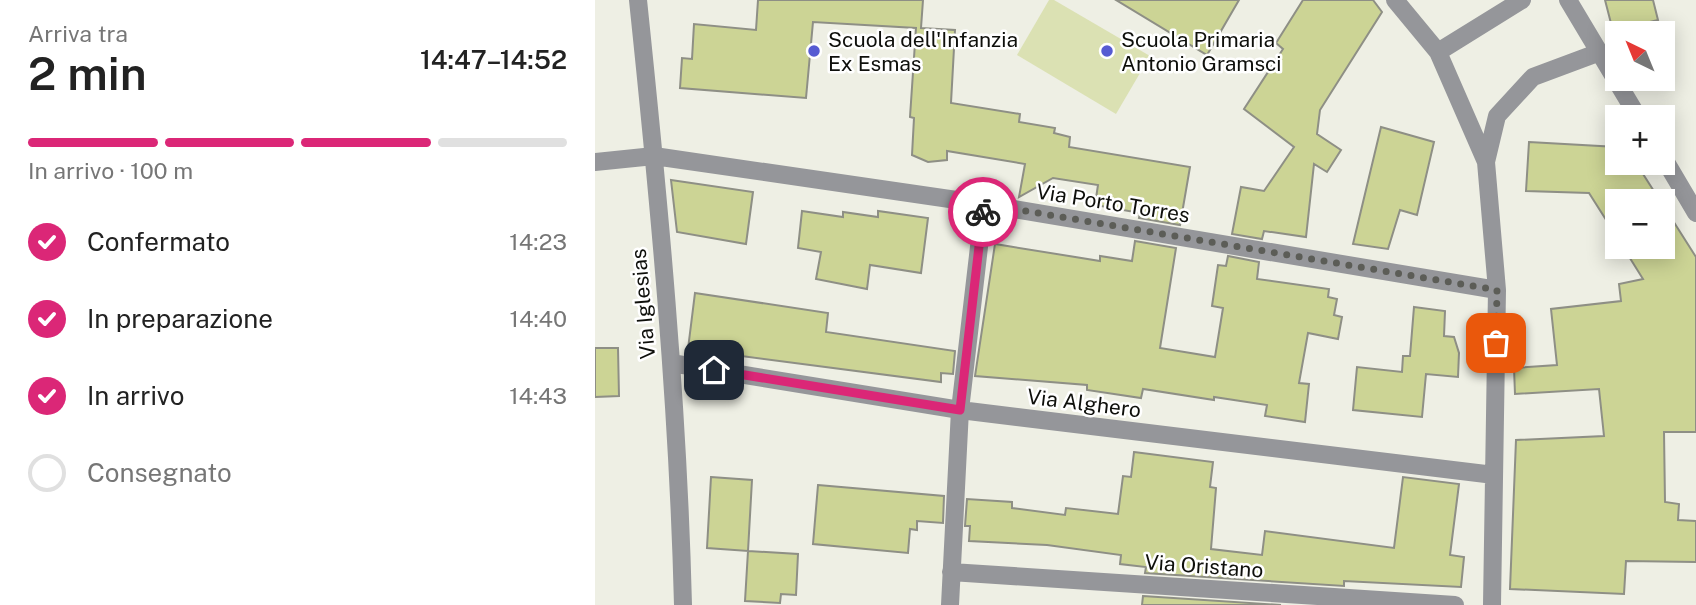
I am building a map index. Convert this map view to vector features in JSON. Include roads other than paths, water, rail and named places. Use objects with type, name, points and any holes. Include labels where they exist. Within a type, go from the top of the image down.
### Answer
[{"type":"street","name":"Via Iglesias","points":[[638,0],[654,156],[680,476],[683,605]]},
{"type":"street","points":[[1395,0],[1438,52],[1486,162]]},
{"type":"street","points":[[1438,52],[1522,0]]},
{"type":"street","points":[[1568,0],[1632,105]]},
{"type":"street","points":[[1492,605],[1497,290],[1486,162],[1497,116],[1534,78],[1599,52]]},
{"type":"street","name":"Via Porto Torres","points":[[595,162],[654,156],[984,204],[1497,290]]},
{"type":"street","points":[[1674,175],[1696,213]]},
{"type":"street","points":[[950,605],[960,410],[984,204]]},
{"type":"street","name":"Via Alghero","points":[[671,363],[960,410],[1494,475]]},
{"type":"street","name":"Via Oristano","points":[[951,572],[1455,605]]},
{"type":"place","name":"Scuola dell'Infanzia Ex Esmas","points":[[814,51]]},
{"type":"place","name":"Scuola Primaria Antonio Gramsci","points":[[1107,51]]}]
